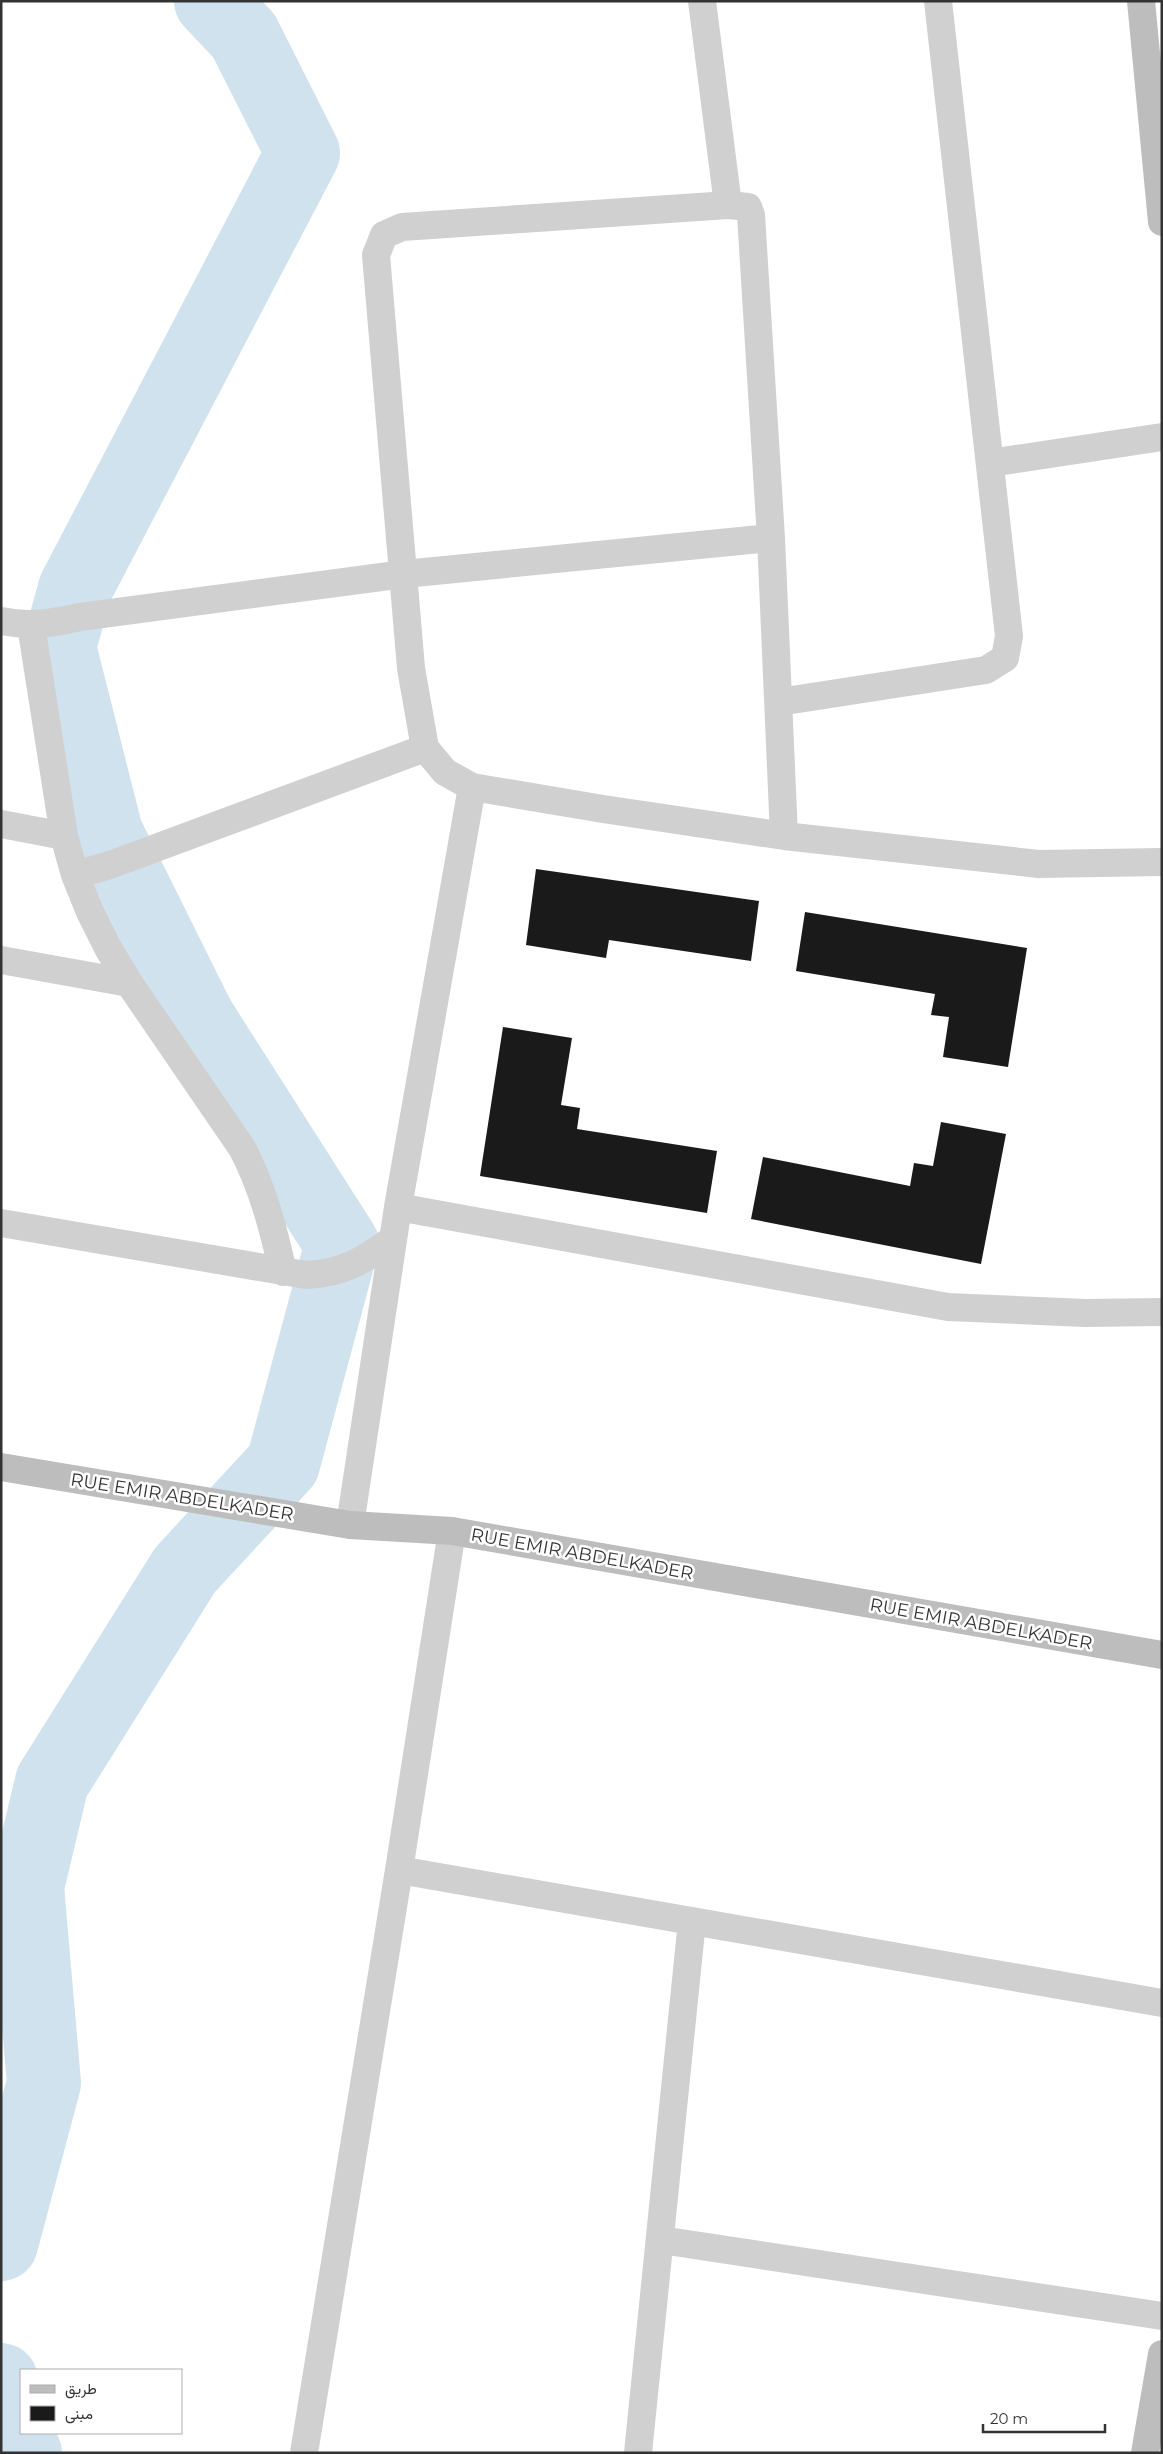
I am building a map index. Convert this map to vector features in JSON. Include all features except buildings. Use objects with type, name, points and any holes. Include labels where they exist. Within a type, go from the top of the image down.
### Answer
[{"type":"main road","points":[[1141,1],[1162,222]]},
{"type":"main road","name":"RUE EMIR ABDELKADER","points":[[1,1467],[350,1525],[452,1531],[1162,1655]]},
{"type":"main road","points":[[1145,2453],[1162,2354]]},
{"type":"street","points":[[702,1],[728,205]]},
{"type":"street","points":[[779,702],[986,670],[1005,658],[1009,636],[938,1]]},
{"type":"street","points":[[784,836],[771,538],[751,215],[748,208],[728,205],[402,227],[384,234],[376,255],[411,668],[425,748],[445,772],[472,787],[784,836],[1038,864],[1162,862]]},
{"type":"street","points":[[990,463],[1162,437]]},
{"type":"street","points":[[1,621],[39,624],[404,574],[771,538]]},
{"type":"street","points":[[39,624],[64,836],[75,876],[108,948],[129,983],[250,1162],[294,1274]]},
{"type":"street","points":[[75,876],[121,861],[425,748]]},
{"type":"street","points":[[350,1525],[383,1246],[398,1207],[472,787]]},
{"type":"street","points":[[1,824],[64,836]]},
{"type":"street","points":[[1,960],[129,983]]},
{"type":"street","points":[[398,1207],[948,1307],[1085,1313],[1162,1312]]},
{"type":"street","points":[[1,1223],[294,1274],[337,1271],[352,1266],[383,1246]]},
{"type":"street","points":[[304,2453],[452,1531]]},
{"type":"street","points":[[399,1870],[1162,2003]]},
{"type":"street","points":[[638,2453],[692,1921]]},
{"type":"street","points":[[661,2240],[1162,2316]]},
{"type":"waterway","points":[[1,2244],[44,2083],[27,1887],[52,1782],[185,1570],[283,1464],[342,1244],[198,1018],[106,833],[59,647],[75,589],[303,153],[244,36],[211,1]]},
{"type":"waterway","points":[[1,2380],[22,2449],[25,2453]]}]
